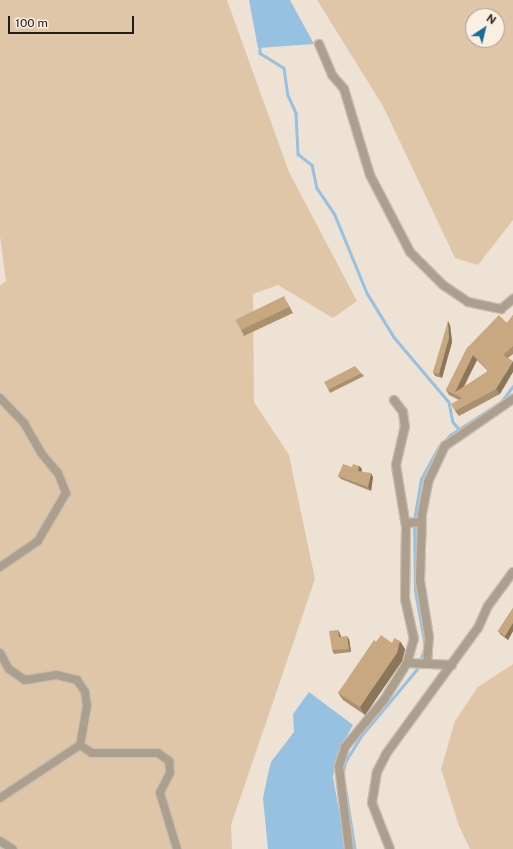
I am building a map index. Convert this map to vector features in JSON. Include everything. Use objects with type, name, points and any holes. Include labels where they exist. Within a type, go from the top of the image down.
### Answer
[{"type":"street","points":[[319,44],[332,75],[344,89],[370,175],[410,252],[443,285],[468,302],[501,309],[513,299]]},
{"type":"street","points":[[0,398],[24,423],[41,453],[58,473],[66,493],[38,541],[0,567]]},
{"type":"street","points":[[348,849],[339,766],[346,747],[384,700],[410,663],[414,639],[406,599],[414,522],[428,482],[445,446],[513,399]]},
{"type":"street","points":[[394,400],[403,412],[404,440],[396,465],[414,522],[420,581],[429,637],[425,664]]},
{"type":"street","points":[[390,849],[372,803],[377,772],[386,754],[452,665],[513,572]]},
{"type":"street","points":[[0,653],[9,669],[25,680],[57,675],[77,680],[85,692],[87,706],[80,746],[0,798]]},
{"type":"street","points":[[410,663],[452,665]]},
{"type":"street","points":[[80,746],[92,753],[158,753],[169,762],[170,773],[160,793],[177,849]]},
{"type":"street","points":[[0,841],[13,849]]},
{"type":"shaded area","points":[[0,0],[227,0],[289,172],[357,301],[333,318],[278,285],[253,294],[254,402],[289,455],[315,579],[231,825],[232,849],[0,849],[0,285],[6,281],[0,236]]},
{"type":"shaded area","points":[[317,0],[513,0],[513,220],[478,265],[455,258],[383,106]]},
{"type":"shaded area","points":[[513,664],[513,849],[470,849],[459,826],[441,769],[455,721],[478,687]]},
{"type":"water","points":[[249,0],[290,0],[314,44],[258,48]]},
{"type":"water","points":[[309,692],[353,725],[338,752],[333,777],[346,849],[268,849],[263,798],[271,762],[294,732],[293,714]]},
{"type":"building","points":[[284,296],[289,307],[241,330],[235,320]]},
{"type":"building","points":[[499,315],[507,323],[513,315],[513,346],[503,355],[513,361],[496,389],[455,411],[451,404],[462,398],[446,390],[467,348]],"holes":[[[473,355],[489,371],[455,392]]]},
{"type":"building","points":[[448,321],[449,338],[439,374],[433,372]]},
{"type":"building","points":[[355,366],[361,373],[328,389],[324,382]]},
{"type":"building","points":[[343,464],[352,467],[353,464],[359,466],[358,471],[371,473],[368,487],[338,476]]},
{"type":"building","points":[[513,608],[513,623],[505,636],[498,631]]},
{"type":"building","points":[[338,630],[339,637],[347,636],[349,649],[332,650],[329,631]]},
{"type":"building","points":[[381,635],[392,643],[394,638],[400,641],[397,653],[360,707],[338,693],[374,640],[376,642]]},
{"type":"waterway","points":[[260,45],[260,53],[284,68],[288,95],[296,113],[298,154],[312,165],[317,188],[335,215],[367,293],[394,337],[449,402],[453,422],[459,429]]},
{"type":"waterway","points":[[343,773],[345,762],[362,735],[417,669],[425,647],[415,591],[414,520],[421,479],[439,447],[450,435],[501,402],[513,386]]},
{"type":"waterway","points":[[346,791],[355,849]]}]
